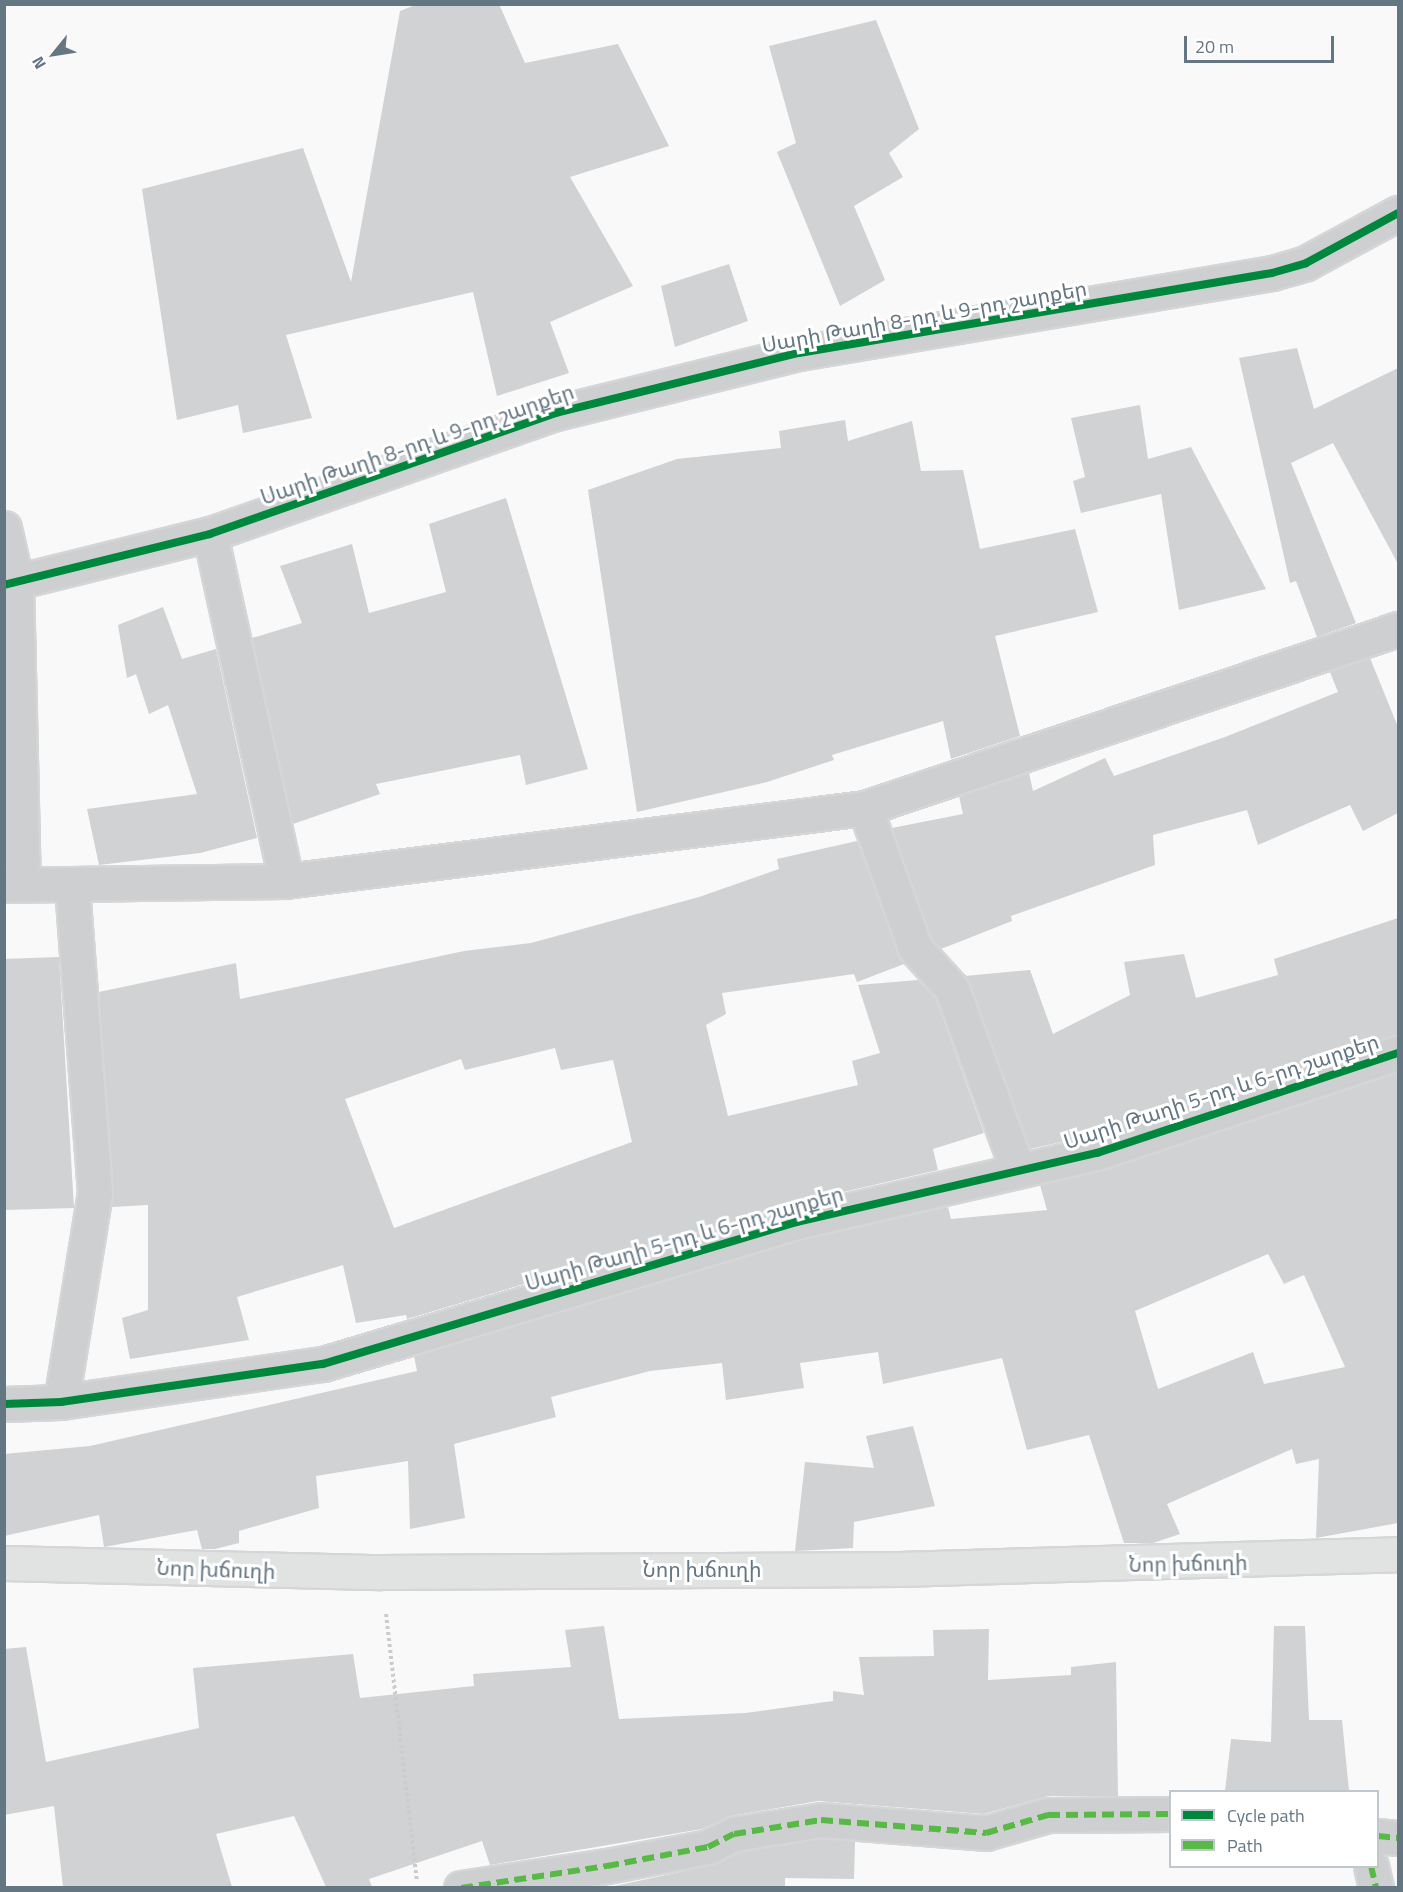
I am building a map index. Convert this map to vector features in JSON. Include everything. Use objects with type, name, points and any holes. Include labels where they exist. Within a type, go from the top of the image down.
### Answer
[{"type":"main road","name":"Նոր խճուղի","points":[[4,1563],[381,1572],[899,1569],[1398,1554]]},
{"type":"street","name":"Սարի Թաղի 8-րդ և 9-րդ շարքեր","points":[[10,583],[210,534],[556,413],[800,353],[1272,273],[1314,259],[1398,213]]},
{"type":"street","points":[[4,528],[10,583],[14,884],[286,881],[865,808],[1398,628]]},
{"type":"street","points":[[210,534],[286,881]]},
{"type":"street","points":[[865,808],[915,948],[952,989],[1018,1170]]},
{"type":"street","points":[[61,1402],[95,1192],[72,885]]},
{"type":"street","name":"Սարի Թաղի 5-րդ և 6-րդ շարքեր","points":[[4,1404],[61,1402],[323,1364],[798,1222],[1097,1153],[1398,1053]]},
{"type":"street","points":[[461,1887],[607,1866],[708,1847],[734,1834],[820,1820],[986,1833],[1048,1815],[1169,1814]]},
{"type":"street","points":[[1379,1836],[1398,1838]]},
{"type":"street","points":[[1371,1868],[1376,1887]]},
{"type":"path","points":[[381,1572],[418,1887]]},
{"type":"building","points":[[418,4],[499,4],[525,63],[618,44],[669,146],[570,177],[633,286],[550,322],[569,373],[497,396],[473,292],[286,335],[312,418],[243,433],[238,405],[177,420],[142,189],[303,148],[351,282],[400,11]]},
{"type":"building","points":[[876,20],[919,129],[889,153],[903,177],[854,206],[885,280],[840,306],[777,152],[796,143],[769,46]]},
{"type":"building","points":[[729,264],[748,321],[675,347],[661,286]]},
{"type":"building","points":[[1297,348],[1314,409],[1398,368],[1398,564],[1333,443],[1291,463],[1356,623],[1317,637],[1296,581],[1290,583],[1239,358]]},
{"type":"building","points":[[1140,405],[1148,459],[1191,447],[1266,589],[1179,610],[1161,494],[1081,513],[1073,481],[1085,477],[1071,418]]},
{"type":"building","points":[[845,420],[848,441],[912,421],[921,471],[963,470],[980,549],[1075,529],[1098,612],[995,636],[1020,736],[951,759],[943,721],[832,755],[834,760],[767,782],[637,812],[588,490],[677,459],[781,448],[779,431]]},
{"type":"building","points":[[506,498],[588,769],[526,785],[520,755],[376,784],[380,794],[293,824],[252,638],[302,623],[280,566],[352,544],[369,613],[446,592],[429,524]]},
{"type":"building","points":[[163,607],[182,659],[216,649],[257,838],[200,853],[99,865],[87,809],[197,794],[168,705],[149,714],[136,674],[127,678],[118,625]]},
{"type":"building","points":[[1370,658],[1398,727],[1398,813],[1363,831],[1350,805],[1258,845],[1247,810],[1153,835],[1155,865],[1011,916],[1012,921],[941,949],[931,938],[892,828],[963,814],[959,796],[1029,773],[1033,791],[1105,758],[1114,776],[1225,737],[1338,692],[1330,672]]},
{"type":"building","points":[[857,841],[904,964],[857,982],[854,974],[722,993],[726,1014],[706,1025],[728,1116],[858,1085],[852,1061],[880,1053],[858,985],[918,980],[936,999],[984,1133],[933,1149],[938,1170],[792,1204],[407,1319],[406,1315],[356,1323],[343,1265],[237,1297],[249,1340],[130,1359],[122,1318],[148,1310],[148,1205],[112,1207],[99,992],[236,963],[240,999],[464,951],[531,943],[699,897],[779,869],[777,859]],"holes":[[[555,1048],[561,1070],[613,1060],[632,1142],[394,1228],[345,1099],[461,1059],[465,1070]]]},
{"type":"building","points":[[1398,918],[1398,1035],[1092,1135],[1030,1149],[965,976],[1030,970],[1053,1034],[1130,995],[1124,962],[1184,954],[1196,998],[1278,975],[1274,959]]},
{"type":"building","points":[[59,957],[74,1208],[4,1210],[4,959]]},
{"type":"building","points":[[1398,1073],[1398,1523],[1316,1538],[1319,1459],[1296,1464],[1292,1449],[1167,1504],[1180,1534],[1153,1543],[1124,1543],[1089,1435],[1027,1450],[1002,1358],[883,1384],[878,1352],[800,1363],[804,1388],[726,1400],[722,1363],[650,1371],[551,1397],[556,1417],[454,1444],[465,1518],[410,1529],[408,1461],[316,1476],[319,1508],[239,1531],[239,1543],[215,1549],[202,1549],[197,1530],[104,1547],[99,1515],[4,1536],[4,1454],[90,1446],[417,1371],[414,1356],[802,1240],[948,1207],[951,1219],[1047,1210],[1040,1185],[1103,1171]],"holes":[[[1268,1254],[1284,1284],[1304,1275],[1345,1367],[1264,1384],[1253,1352],[1158,1389],[1135,1311]]]},
{"type":"building","points":[[913,1426],[935,1506],[854,1522],[853,1548],[795,1551],[805,1462],[874,1468],[866,1436]]},
{"type":"building","points":[[604,1626],[619,1719],[745,1713],[833,1701],[833,1691],[864,1695],[859,1657],[934,1656],[933,1630],[989,1629],[988,1680],[1071,1675],[1071,1667],[1116,1662],[1118,1796],[1048,1796],[984,1814],[818,1801],[731,1816],[702,1829],[490,1865],[482,1841],[369,1879],[372,1887],[326,1887],[294,1816],[216,1834],[232,1887],[63,1887],[54,1806],[4,1815],[4,1649],[26,1647],[46,1762],[199,1728],[193,1668],[353,1654],[360,1698],[474,1686],[473,1674],[571,1667],[565,1630]]},
{"type":"building","points":[[1274,1626],[1305,1626],[1309,1720],[1342,1720],[1349,1790],[1225,1790],[1231,1739],[1271,1742]]},
{"type":"building","points":[[822,1839],[855,1841],[854,1879],[785,1878],[785,1887],[610,1887],[712,1865],[740,1852]]},
{"type":"marked path","points":[[461,1888],[607,1866],[708,1847],[734,1834],[821,1820],[986,1833],[1048,1815],[1169,1814]]},
{"type":"marked path","points":[[1379,1836],[1398,1838]]},
{"type":"marked path","points":[[1371,1868],[1376,1888]]},
{"type":"cycle path","points":[[4,585],[210,534],[556,413],[799,353],[1272,273],[1306,263],[1398,213]]},
{"type":"cycle path","points":[[4,1404],[61,1402],[323,1364],[797,1222],[1097,1153],[1398,1053]]}]
